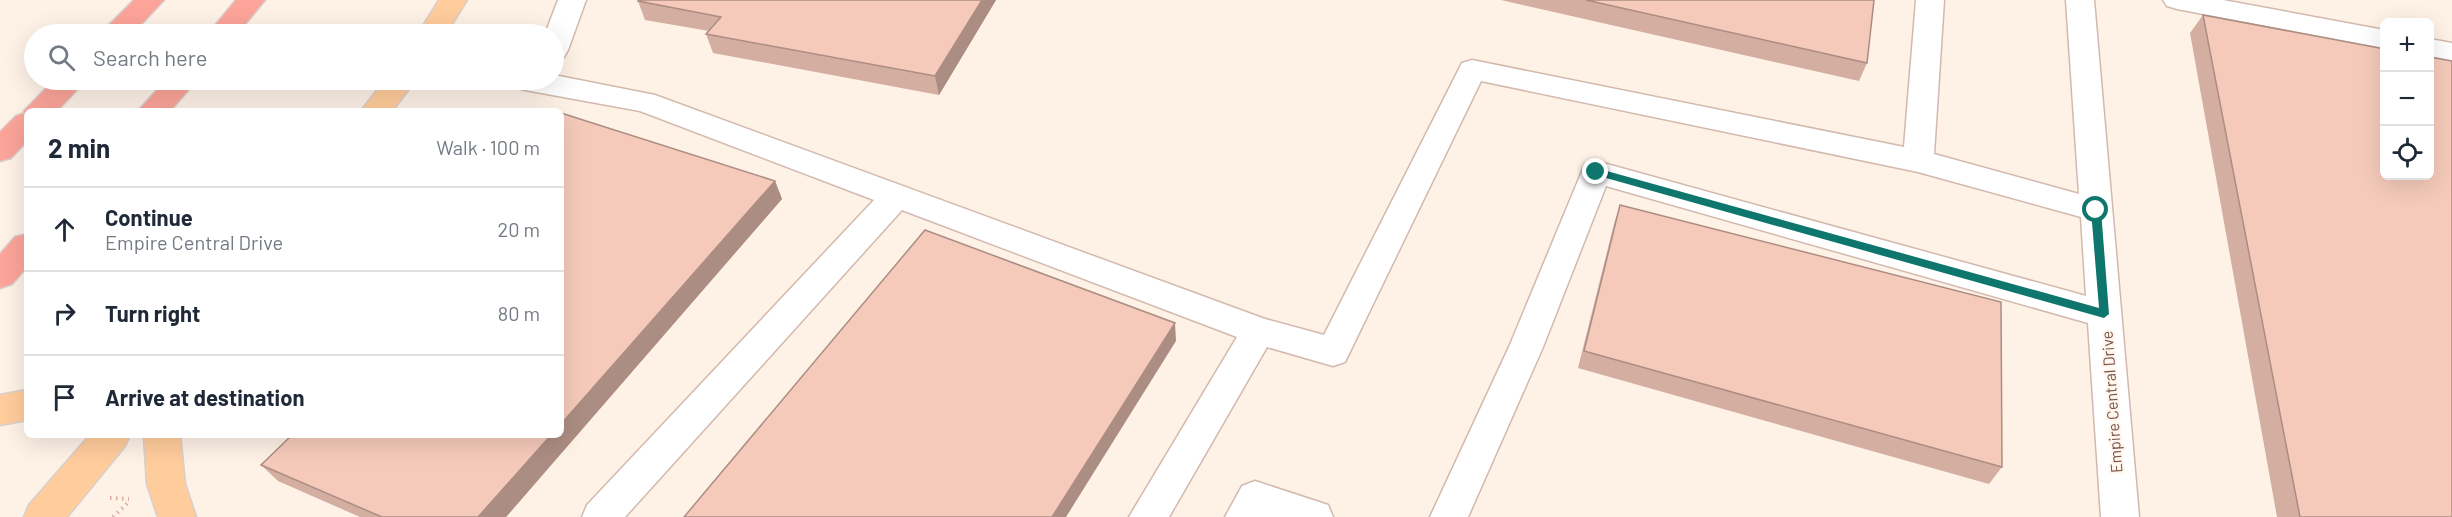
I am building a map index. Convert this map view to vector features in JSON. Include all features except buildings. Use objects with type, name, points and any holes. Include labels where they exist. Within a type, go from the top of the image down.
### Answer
[{"type":"highway","points":[[126,24],[150,0]]},
{"type":"highway","points":[[231,24],[251,0]]},
{"type":"highway","points":[[42,108],[61,90]]},
{"type":"highway","points":[[156,108],[173,90]]},
{"type":"highway","points":[[0,150],[24,126]]},
{"type":"highway","points":[[0,275],[24,249]]},
{"type":"main road","points":[[438,24],[453,0]]},
{"type":"main road","points":[[378,108],[393,90]]},
{"type":"main road","points":[[0,410],[24,406]]},
{"type":"main road","points":[[43,517],[109,438]]},
{"type":"main road","points":[[162,438],[166,484],[177,517]]},
{"type":"street","points":[[563,24],[572,0]]},
{"type":"street","points":[[1918,161],[1930,0]]},
{"type":"street","points":[[2177,0],[2380,38]]},
{"type":"street","name":"Empire Central Drive","points":[[2073,2],[2096,210],[2120,517]]},
{"type":"street","points":[[2434,49],[2452,52]]},
{"type":"street","points":[[564,86],[645,102],[1259,331],[1333,352],[1472,70],[1918,161],[2096,210]]},
{"type":"street","points":[[1449,517],[1526,347],[1596,172],[2104,314]]},
{"type":"street","points":[[601,517],[897,195]]},
{"type":"street","points":[[1148,517],[1259,331]]},
{"type":"street","points":[[1244,517],[1255,498],[1314,517]]},
{"type":"path","points":[[113,517],[133,499]]},
{"type":"route","points":[[1596,172],[2104,314],[2096,210]]}]
